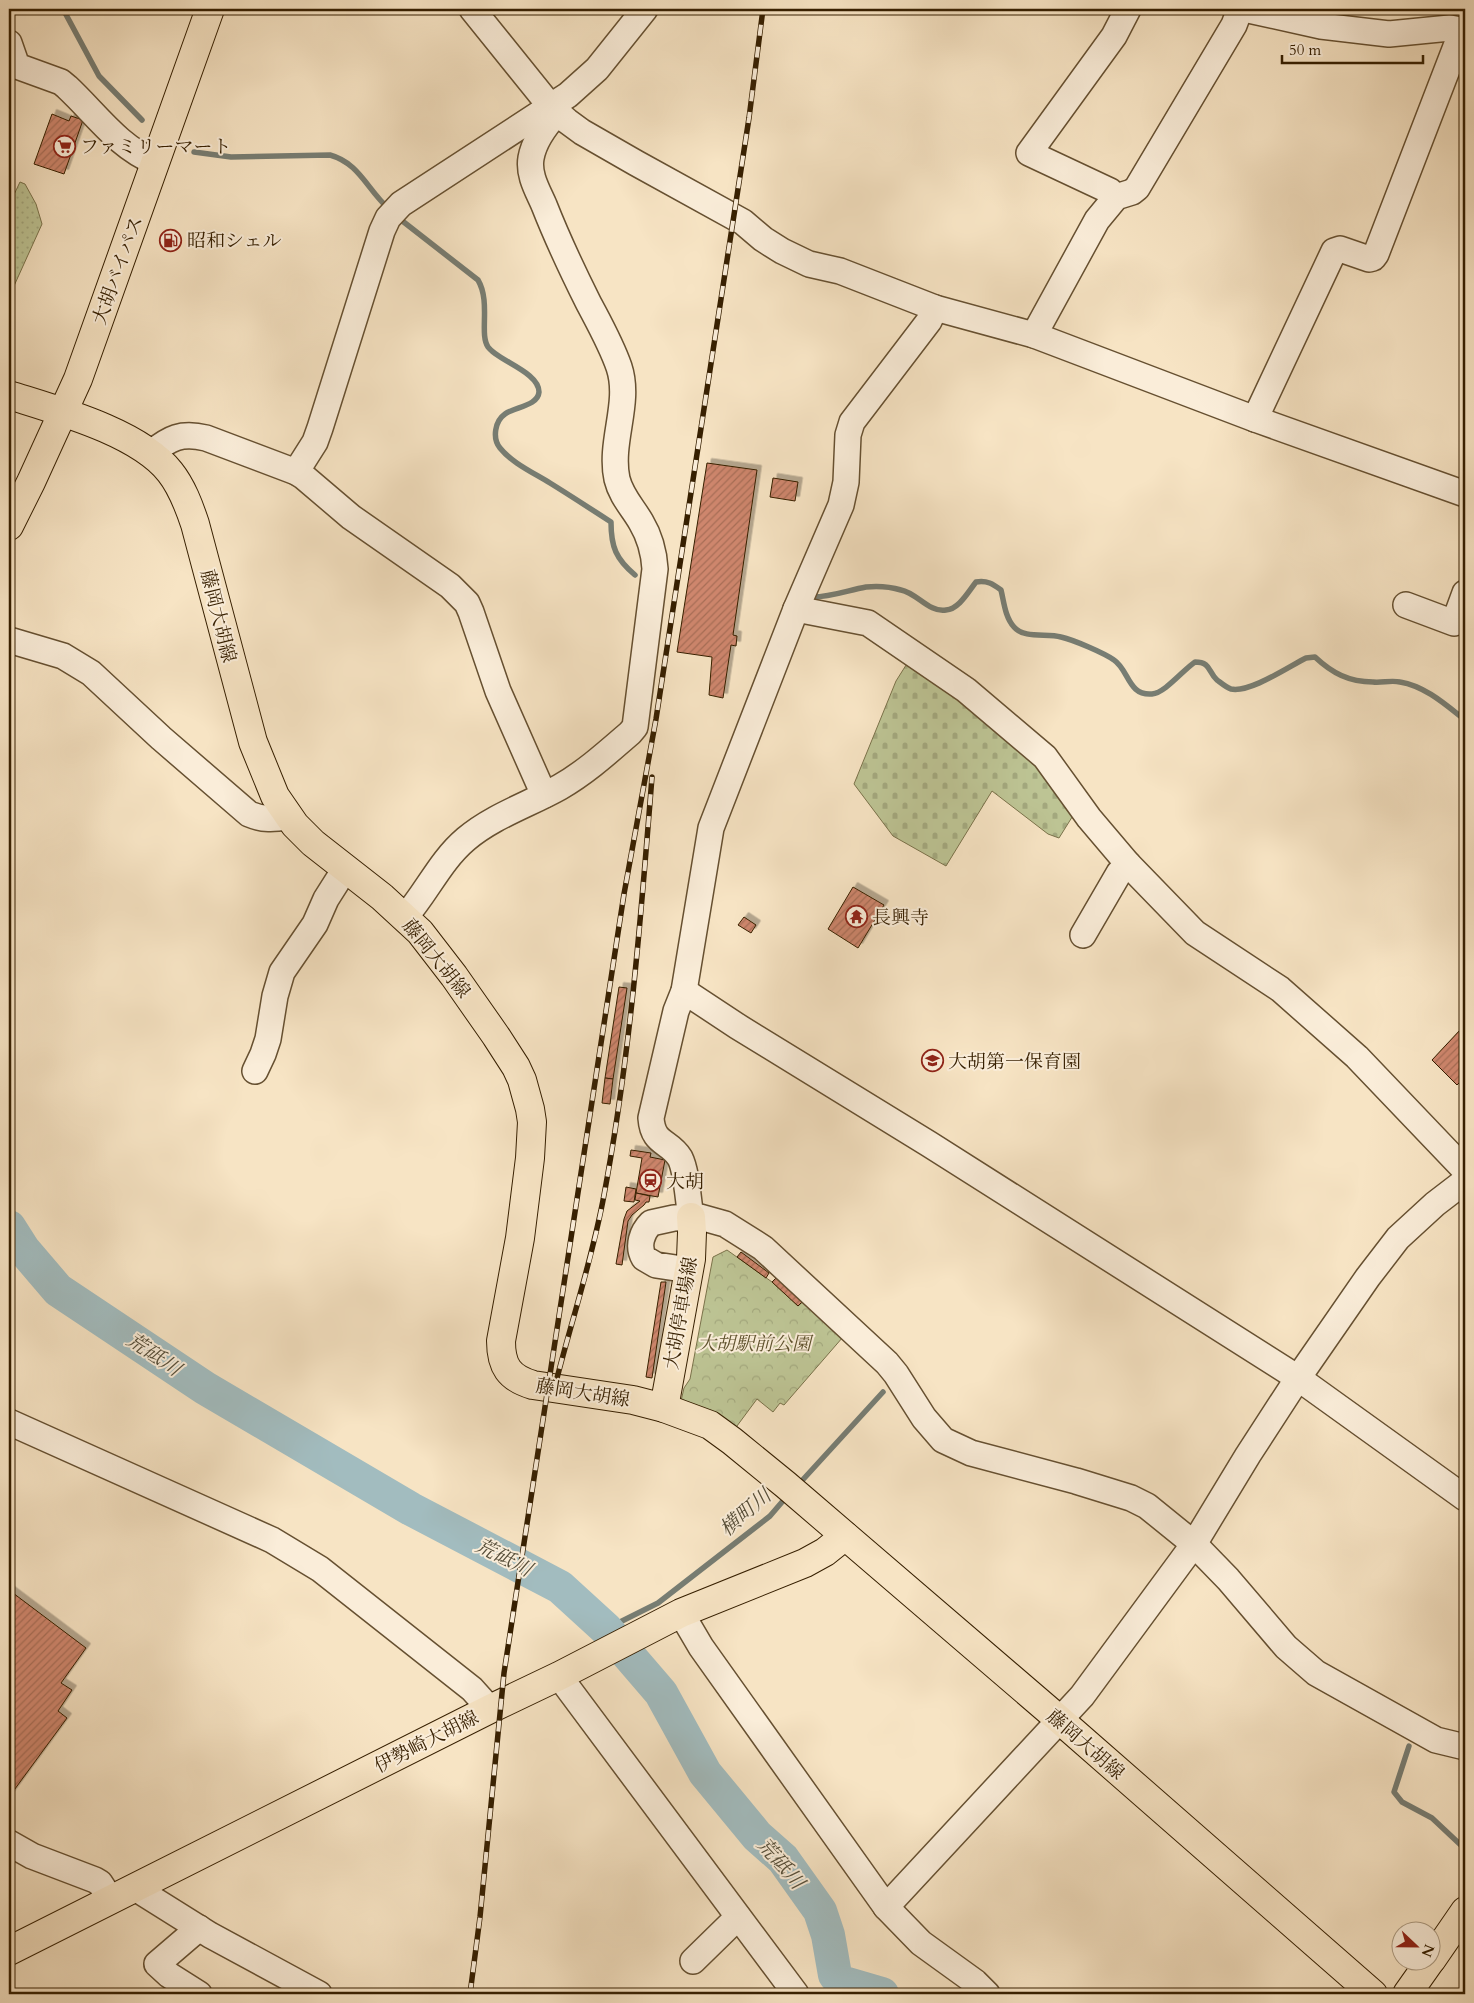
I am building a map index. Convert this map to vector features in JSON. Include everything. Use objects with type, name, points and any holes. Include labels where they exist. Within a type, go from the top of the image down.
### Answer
[{"type":"main road","name":"大胡バイパス","points":[[9,526],[32,482],[85,358],[210,9]]},
{"type":"main road","name":"藤岡大胡線","points":[[9,395],[96,426],[150,453],[170,472],[181,490],[195,524],[253,742],[275,796],[288,817],[313,843],[405,917],[420,932],[507,1052],[522,1080],[530,1109],[531,1137],[525,1206],[501,1341],[501,1354],[504,1365],[522,1382],[633,1400],[664,1408],[710,1426],[732,1441],[792,1490],[1061,1721],[1373,1994]]},
{"type":"main road","name":"大胡停車場線","points":[[664,1408],[689,1270],[692,1232],[691,1217]]},
{"type":"main road","name":"伊勢崎大胡線","points":[[9,1951],[676,1615],[805,1563],[826,1552],[845,1536]]},
{"type":"main road","points":[[1442,1944],[1465,1911]]},
{"type":"main road","points":[[1407,1994],[1424,1970]]},
{"type":"street","points":[[472,9],[554,110],[582,132],[743,222],[763,239],[800,260],[840,271],[935,308],[1034,335],[1255,419],[1465,494]]},
{"type":"street","points":[[296,472],[315,442],[382,231],[394,211],[554,110],[586,80],[644,9]]},
{"type":"street","points":[[1116,197],[1110,191],[1029,153],[1114,36],[1128,9]]},
{"type":"street","points":[[1034,335],[1097,220],[1116,197],[1137,188],[1234,25],[1240,9]]},
{"type":"street","points":[[1244,9],[1321,26],[1389,34],[1450,28],[1464,31],[1376,254],[1373,258],[1369,259],[1340,249],[1334,251],[1255,419]]},
{"type":"street","points":[[11,61],[61,82],[113,135],[133,152],[155,162]]},
{"type":"street","points":[[405,917],[440,867],[467,838],[483,826],[584,772],[630,733],[634,727],[655,569],[654,556],[650,538],[623,495],[618,481],[614,453],[621,401],[622,384],[620,368],[561,248],[532,177],[531,159],[534,147],[554,110]]},
{"type":"street","points":[[691,1217],[680,1158],[654,1133],[651,1118],[676,1011],[684,992],[711,828],[796,608],[841,505],[846,482],[848,435],[852,422],[929,321],[935,308]]},
{"type":"street","points":[[150,453],[165,442],[179,436],[193,435],[206,438],[296,472],[351,517],[450,586],[467,603],[478,629],[498,691],[544,795]]},
{"type":"street","points":[[1406,606],[1454,623],[1465,593]]},
{"type":"street","points":[[796,608],[868,623],[966,690],[1045,757],[1089,818],[1128,864],[1195,933],[1280,989],[1349,1051],[1465,1170]]},
{"type":"street","points":[[9,640],[63,656],[91,673],[161,738],[249,814],[270,820],[288,817]]},
{"type":"street","points":[[1083,935],[1120,873],[1128,864]]},
{"type":"street","points":[[255,1071],[268,1039],[282,972],[315,924],[326,899],[346,869]]},
{"type":"street","points":[[684,992],[929,1144],[1298,1378],[1465,1498]]},
{"type":"street","points":[[886,1907],[1033,1748],[1061,1721],[1082,1696],[1194,1544],[1298,1378],[1368,1277],[1398,1238],[1435,1204],[1465,1181]]},
{"type":"street","points":[[689,1270],[650,1263],[644,1258],[641,1246],[643,1234],[651,1223],[674,1218],[709,1218],[724,1224],[763,1248],[887,1363],[924,1418],[944,1440],[971,1453],[1131,1498],[1162,1516],[1194,1544],[1228,1579],[1286,1647],[1316,1673],[1436,1740],[1465,1747]]},
{"type":"street","points":[[9,1422],[272,1540],[320,1569],[472,1689],[490,1709]]},
{"type":"street","points":[[676,1615],[701,1647],[886,1907],[921,1943],[975,1982],[987,1994]]},
{"type":"street","points":[[562,1674],[796,1994]]},
{"type":"street","points":[[9,1843],[32,1856],[95,1880],[100,1883],[111,1900]]},
{"type":"street","points":[[135,1888],[199,1928],[319,1994]]},
{"type":"street","points":[[693,1961],[738,1917]]},
{"type":"street","points":[[199,1928],[157,1964],[169,1975],[199,1994]]},
{"type":"green space","points":[[20,182],[25,184],[36,204],[42,224],[9,297],[9,205]]},
{"type":"green space","points":[[908,662],[961,698],[1037,763],[1074,814],[1059,838],[1048,834],[992,791],[946,866],[893,836],[854,784],[896,681]]},
{"type":"green space","name":"大胡駅前公園","points":[[727,1250],[772,1282],[798,1306],[804,1301],[843,1337],[784,1405],[780,1403],[773,1412],[757,1399],[734,1430],[681,1401],[684,1388],[690,1379],[713,1257]]},
{"type":"building","points":[[52,114],[69,121],[71,116],[83,120],[64,174],[34,164]]},
{"type":"building","points":[[707,463],[757,470],[733,635],[737,636],[736,646],[731,645],[723,698],[709,695],[712,657],[677,652]]},
{"type":"building","points":[[773,478],[798,482],[795,501],[770,497]]},
{"type":"building","name":"長興寺","points":[[853,887],[884,905],[858,948],[828,929]]},
{"type":"building","points":[[744,917],[756,925],[751,933],[738,925]]},
{"type":"building","points":[[619,987],[627,988],[613,1079],[605,1078]]},
{"type":"building","points":[[1461,1029],[1465,1033],[1465,1077],[1457,1085],[1432,1060]]},
{"type":"building","points":[[605,1078],[613,1079],[610,1104],[602,1103]]},
{"type":"building","points":[[631,1150],[651,1153],[650,1157],[665,1160],[658,1197],[636,1193],[642,1158],[630,1156]]},
{"type":"building","points":[[626,1187],[636,1189],[634,1202],[624,1201]]},
{"type":"building","points":[[636,1193],[650,1196],[649,1202],[646,1202],[628,1221],[622,1265],[616,1264],[627,1211],[640,1201],[635,1200]]},
{"type":"building","points":[[741,1252],[769,1273],[766,1278],[737,1257]]},
{"type":"building","points":[[776,1278],[802,1302],[798,1306],[772,1282]]},
{"type":"building","points":[[661,1282],[666,1282],[652,1378],[646,1377]]},
{"type":"building","points":[[9,1590],[86,1648],[61,1683],[72,1690],[58,1711],[67,1718],[9,1797]]},
{"type":"waterway","points":[[63,9],[99,76],[142,120]]},
{"type":"waterway","points":[[194,152],[231,157],[330,155],[340,159],[356,170],[388,208]]},
{"type":"waterway","points":[[396,216],[478,280],[484,298],[484,334],[488,347],[526,373],[537,385],[539,392],[535,400],[505,414],[499,421],[495,435],[500,448],[517,463],[611,522],[612,539],[616,552],[623,563],[635,575]]},
{"type":"waterway","points":[[813,597],[833,595],[866,587],[884,587],[907,592],[934,609],[946,610],[955,607],[976,582],[987,582],[1001,590],[1009,619],[1018,631],[1061,637],[1103,654],[1119,664],[1133,687],[1144,694],[1157,693],[1163,690],[1195,662],[1200,662],[1207,666],[1214,677],[1226,687],[1239,689],[1258,683],[1306,658],[1315,657],[1341,676],[1364,682],[1397,681],[1409,684],[1435,697],[1465,720]]},
{"type":"waterway","name":"荒砥川","points":[[9,1227],[23,1249],[58,1290],[205,1388],[411,1509],[560,1587],[606,1629],[661,1693],[705,1773],[757,1836],[783,1859],[820,1911],[828,1935],[835,1975],[841,1982],[882,1994]]},
{"type":"waterway","name":"横町川","points":[[798,1485],[883,1392]]},
{"type":"waterway","name":"横町川","points":[[606,1629],[658,1603],[770,1516],[788,1495]]},
{"type":"waterway","name":"横町川","points":[[1409,1746],[1394,1792],[1402,1802],[1432,1818],[1465,1849]]},
{"type":"railway","points":[[470,1994],[480,1917],[504,1673],[624,894],[656,719],[749,118],[763,9]]},
{"type":"railway","points":[[554,1390],[599,1220],[613,1143],[634,987],[652,777]]},
{"type":"place","name":"ファミリーマート","points":[[64,146]]},
{"type":"place","name":"昭和シェル","points":[[171,240]]},
{"type":"place","name":"長興寺","points":[[856,917]]},
{"type":"place","name":"大胡第一保育園","points":[[932,1061]]},
{"type":"place","name":"大胡","points":[[650,1181]]}]
